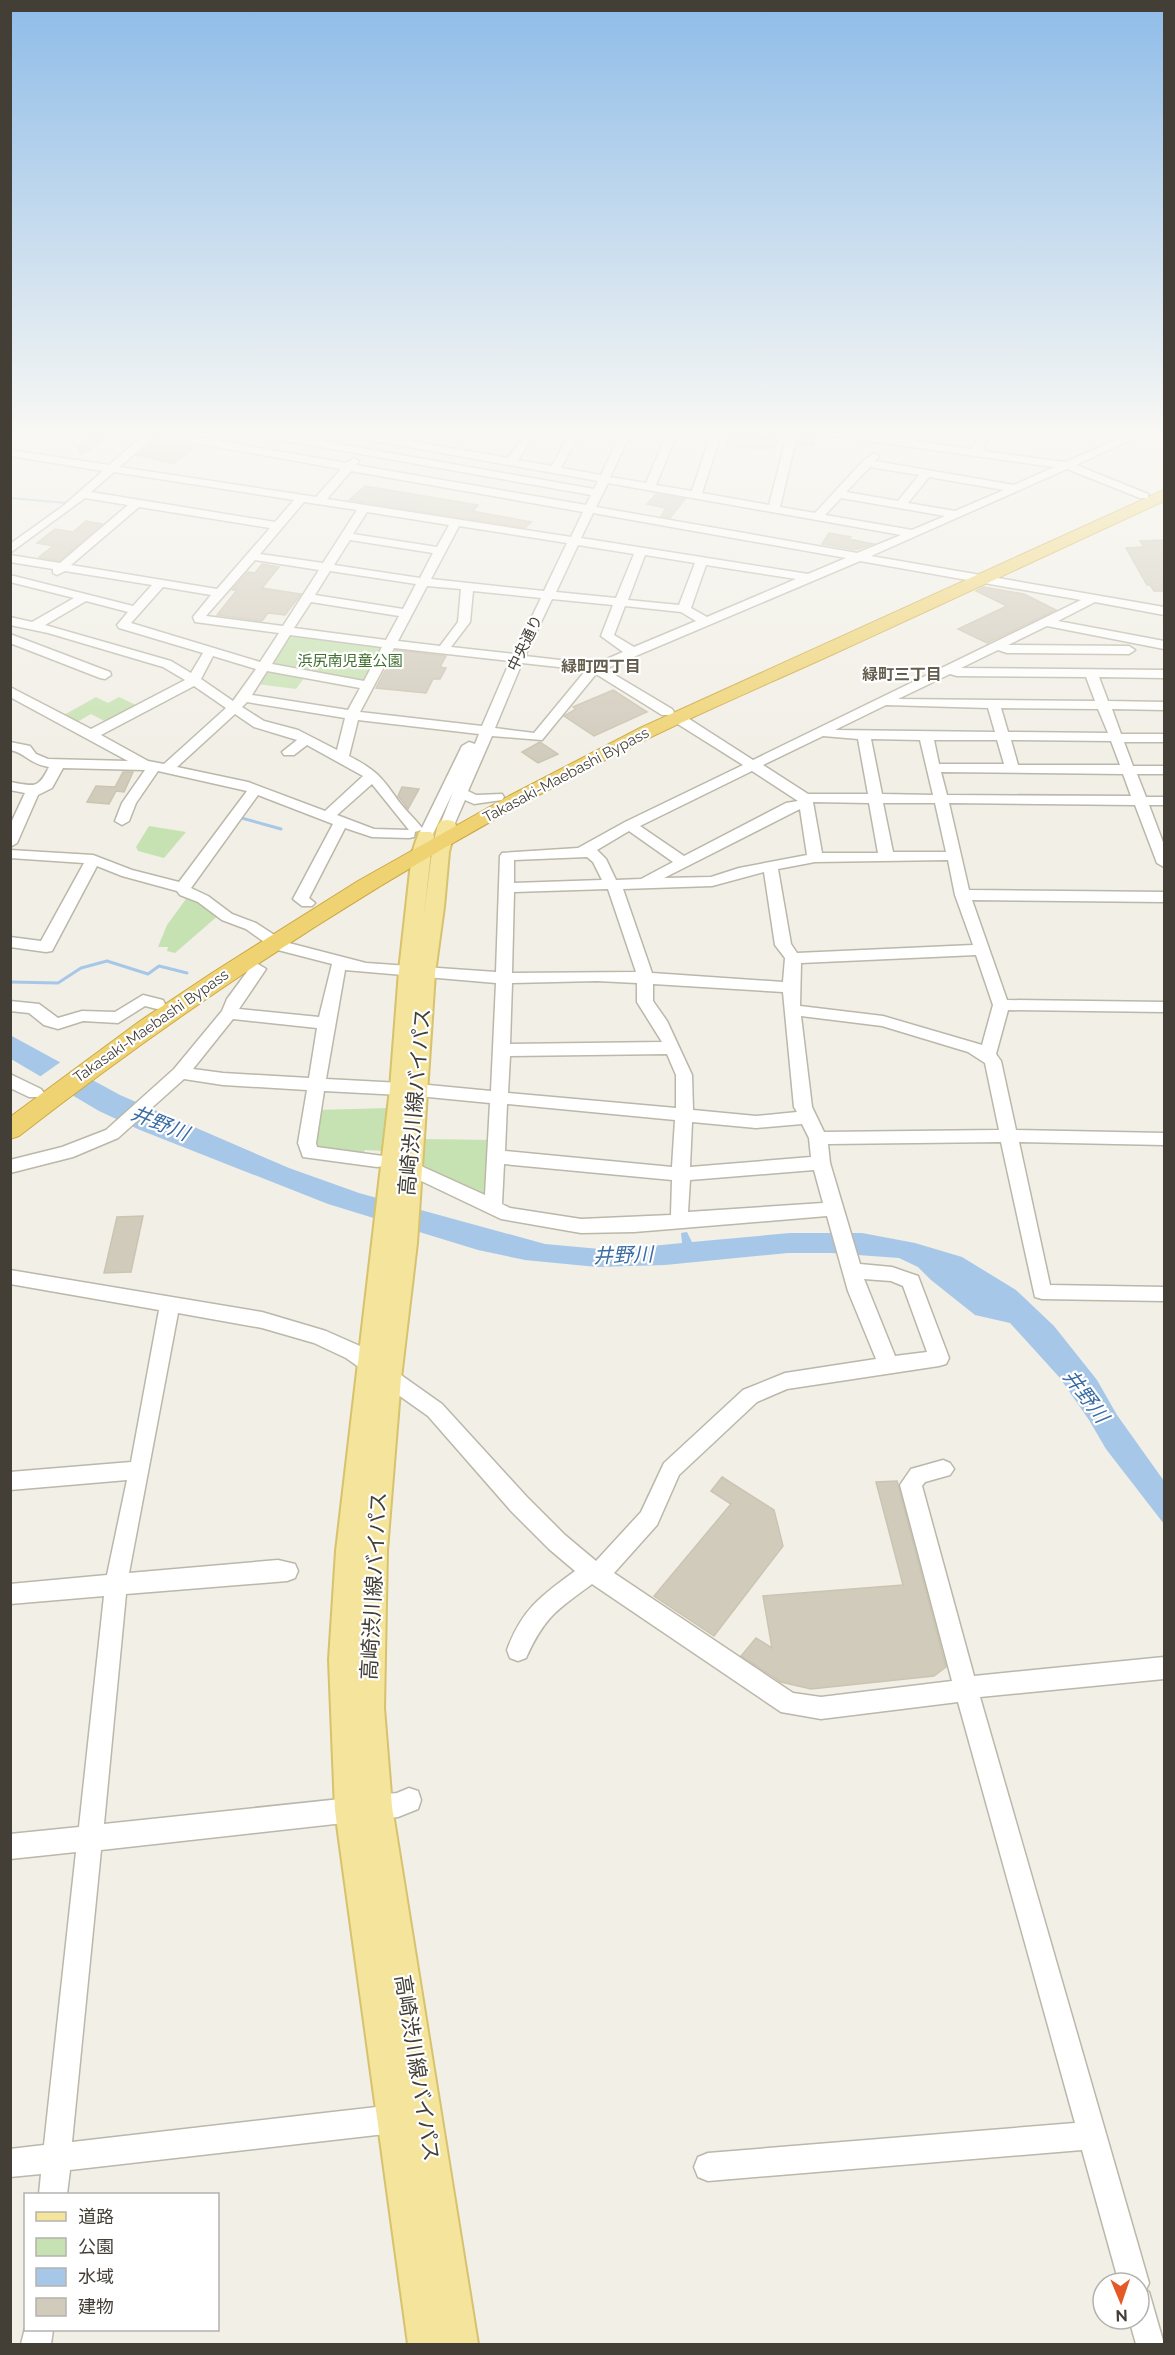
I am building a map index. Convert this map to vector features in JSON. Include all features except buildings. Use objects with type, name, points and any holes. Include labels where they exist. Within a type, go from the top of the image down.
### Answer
[{"type":"highway","name":"Takasaki-Maebashi Bypass","points":[[84,1065],[157,1004],[267,937],[396,868],[426,842],[497,798],[584,752],[673,715],[1057,541]]},
{"type":"highway","name":"Takasaki-Maebashi Bypass","points":[[10,1111],[42,1094],[211,982],[307,903],[673,715]]},
{"type":"highway","name":"Takasaki-Maebashi Bypass","points":[[10,1130],[42,1094]]},
{"type":"main road","name":"高崎渋川線バイパス","points":[[417,972],[426,842]]},
{"type":"main road","name":"高崎渋川線バイパス","points":[[426,842],[410,1089],[379,1371],[364,1808],[393,2119],[427,2344]]},
{"type":"main road","name":"高崎渋川線バイパス","points":[[364,1808],[459,2344]]},
{"type":"street","points":[[10,550],[23,541]]},
{"type":"street","points":[[40,585],[93,541]]},
{"type":"street","points":[[265,541],[199,617],[201,620],[595,668],[673,715],[806,801],[815,858]]},
{"type":"street","points":[[122,821],[129,803],[161,768],[239,703],[344,541]]},
{"type":"street","points":[[377,541],[440,551]]},
{"type":"street","points":[[342,758],[352,715],[446,541]]},
{"type":"street","points":[[575,541],[807,577]]},
{"type":"street","name":"中央通り","points":[[426,842],[502,693],[575,541]]},
{"type":"street","points":[[770,541],[1164,611]]},
{"type":"street","points":[[239,703],[537,737],[595,668],[896,541]]},
{"type":"street","points":[[631,651],[607,636],[641,551]]},
{"type":"street","points":[[251,556],[424,582],[684,609],[704,620]]},
{"type":"street","points":[[10,558],[220,593]]},
{"type":"street","points":[[684,609],[702,560]]},
{"type":"street","points":[[10,578],[135,610]]},
{"type":"street","points":[[160,583],[124,623],[125,626],[264,667],[367,685]]},
{"type":"street","points":[[443,650],[464,622],[467,586]]},
{"type":"street","points":[[10,633],[22,623],[85,597]]},
{"type":"street","points":[[308,598],[406,613]]},
{"type":"street","points":[[582,852],[630,825],[1095,598]]},
{"type":"street","points":[[1046,622],[1164,645]]},
{"type":"street","points":[[22,623],[167,664],[193,681],[239,703],[259,723],[283,730],[342,758],[372,776],[382,785],[395,806],[426,842]]},
{"type":"street","points":[[10,638],[105,675]]},
{"type":"street","points":[[1124,638],[1140,674]]},
{"type":"street","points":[[996,646],[1007,649],[1129,650]]},
{"type":"street","points":[[92,734],[193,681],[210,651]]},
{"type":"street","points":[[948,669],[957,672],[1164,674]]},
{"type":"street","points":[[1091,674],[1164,863]]},
{"type":"street","points":[[10,691],[144,764],[255,790],[372,832],[426,842]]},
{"type":"street","points":[[884,701],[1164,706]]},
{"type":"street","points":[[993,704],[1012,768]]},
{"type":"street","name":"中央通り","points":[[426,842],[460,792],[482,731]]},
{"type":"street","points":[[821,731],[831,734],[864,735],[1164,738]]},
{"type":"street","points":[[864,735],[886,856]]},
{"type":"street","points":[[926,736],[952,856],[980,951],[1001,1005],[1001,1012],[987,1055]]},
{"type":"street","points":[[289,752],[306,740]]},
{"type":"street","points":[[10,746],[25,749],[38,762],[161,768]]},
{"type":"street","points":[[10,759],[33,758]]},
{"type":"street","points":[[10,786],[34,790],[47,785],[58,764]]},
{"type":"street","points":[[934,768],[1164,770]]},
{"type":"street","points":[[327,817],[372,776]]},
{"type":"street","points":[[10,843],[34,790]]},
{"type":"street","points":[[183,888],[255,790]]},
{"type":"street","points":[[460,792],[474,800],[497,798]]},
{"type":"street","points":[[645,882],[791,806],[806,801],[940,799],[1164,801]]},
{"type":"street","points":[[307,903],[301,898],[342,822]]},
{"type":"street","points":[[630,825],[682,861]]},
{"type":"street","points":[[493,1207],[507,856],[582,852],[597,855],[610,884],[615,888],[645,978],[645,1002],[659,1021],[684,1075],[680,1212],[682,1220]]},
{"type":"street","points":[[10,854],[93,859],[127,873],[183,888],[185,892],[212,904],[227,917],[251,926],[280,946],[366,968],[503,978],[645,978],[746,982],[791,988]]},
{"type":"street","points":[[507,888],[712,881],[739,872],[815,858],[952,856]]},
{"type":"street","points":[[10,942],[46,947],[93,859]]},
{"type":"street","points":[[770,866],[783,945],[794,958],[791,988],[792,1010],[803,1107],[818,1138],[821,1163],[858,1292],[889,1366]]},
{"type":"street","points":[[963,895],[1164,897]]},
{"type":"street","points":[[794,958],[980,951]]},
{"type":"street","points":[[342,963],[338,968],[326,1023],[307,1143],[309,1152],[378,1161]]},
{"type":"street","points":[[10,1167],[67,1152],[116,1132],[180,1073],[229,1012],[232,1003],[258,969]]},
{"type":"street","points":[[10,1006],[33,1008],[58,1024],[82,1016],[118,1018],[143,1000],[157,1004]]},
{"type":"street","points":[[1001,1005],[1164,1007]]},
{"type":"street","points":[[792,1010],[884,1021],[974,1048],[987,1055],[993,1061],[1042,1292],[1164,1294]]},
{"type":"street","points":[[229,1012],[326,1023]]},
{"type":"street","points":[[501,1050],[673,1048]]},
{"type":"street","points":[[180,1073],[223,1079],[410,1089],[756,1122],[790,1120],[809,1116]]},
{"type":"street","points":[[10,1080],[42,1094]]},
{"type":"street","points":[[818,1138],[1010,1136],[1164,1139]]},
{"type":"street","points":[[496,1156],[682,1174],[821,1163]]},
{"type":"street","points":[[421,1173],[507,1214],[580,1226],[634,1226],[682,1220],[837,1214]]},
{"type":"street","points":[[518,1650],[523,1635],[537,1613],[595,1573],[649,1518],[671,1469],[750,1396],[785,1382],[939,1358],[911,1281],[892,1274],[852,1266]]},
{"type":"street","points":[[10,1277],[262,1320],[344,1348],[419,1396],[435,1410],[519,1504],[557,1542],[595,1573],[789,1704],[821,1708],[945,1694],[985,1685],[1164,1668]]},
{"type":"street","points":[[53,2193],[116,1584],[140,1470],[170,1305]]},
{"type":"street","points":[[943,1469],[918,1475],[911,1485],[966,1689],[1131,2271]]},
{"type":"street","points":[[10,1481],[140,1470]]},
{"type":"street","points":[[10,1594],[287,1571]]},
{"type":"street","points":[[10,1847],[398,1805],[409,1800]]},
{"type":"street","points":[[10,2163],[393,2119]]},
{"type":"street","points":[[708,2167],[1093,2135]]},
{"type":"green space","name":"浜尻南児童公園","points":[[287,636],[383,648],[366,681],[362,682],[270,664]]},
{"type":"green space","points":[[264,672],[305,677],[296,689],[257,684]]},
{"type":"green space","points":[[96,697],[108,703],[119,697],[140,707],[110,724],[91,714],[77,722],[64,715]]},
{"type":"green space","points":[[149,826],[186,832],[164,858],[138,851],[136,847]]},
{"type":"green space","points":[[196,898],[220,914],[175,953],[167,951],[168,947],[158,947],[167,925],[186,899]]},
{"type":"green space","points":[[389,1108],[383,1151],[365,1150],[362,1156],[313,1149],[316,1110]]},
{"type":"green space","points":[[424,1139],[493,1140],[489,1193],[483,1195],[421,1169]]},
{"type":"water","name":"井野川","points":[[10,1035],[120,1095],[289,1168],[359,1193],[545,1244],[611,1250],[682,1243],[681,1233],[687,1232],[692,1242],[790,1233],[862,1233],[915,1243],[962,1257],[1016,1290],[1054,1326],[1097,1380],[1117,1415],[1164,1481],[1164,1524],[1106,1449],[1060,1378],[1010,1323],[975,1315],[918,1267],[899,1258],[831,1253],[788,1253],[665,1265],[597,1267],[525,1260],[478,1250],[328,1204],[140,1130],[99,1111],[11,1059]]},
{"type":"pier","points":[[62,1061],[94,1077],[69,1096],[38,1078]]},
{"type":"waterway","points":[[238,817],[281,829]]},
{"type":"waterway","points":[[10,982],[58,983],[81,968],[107,961],[148,974],[159,966],[187,973]]},
{"type":"district","name":"緑町四丁目","points":[[601,666]]},
{"type":"district","name":"緑町三丁目","points":[[902,674]]}]
